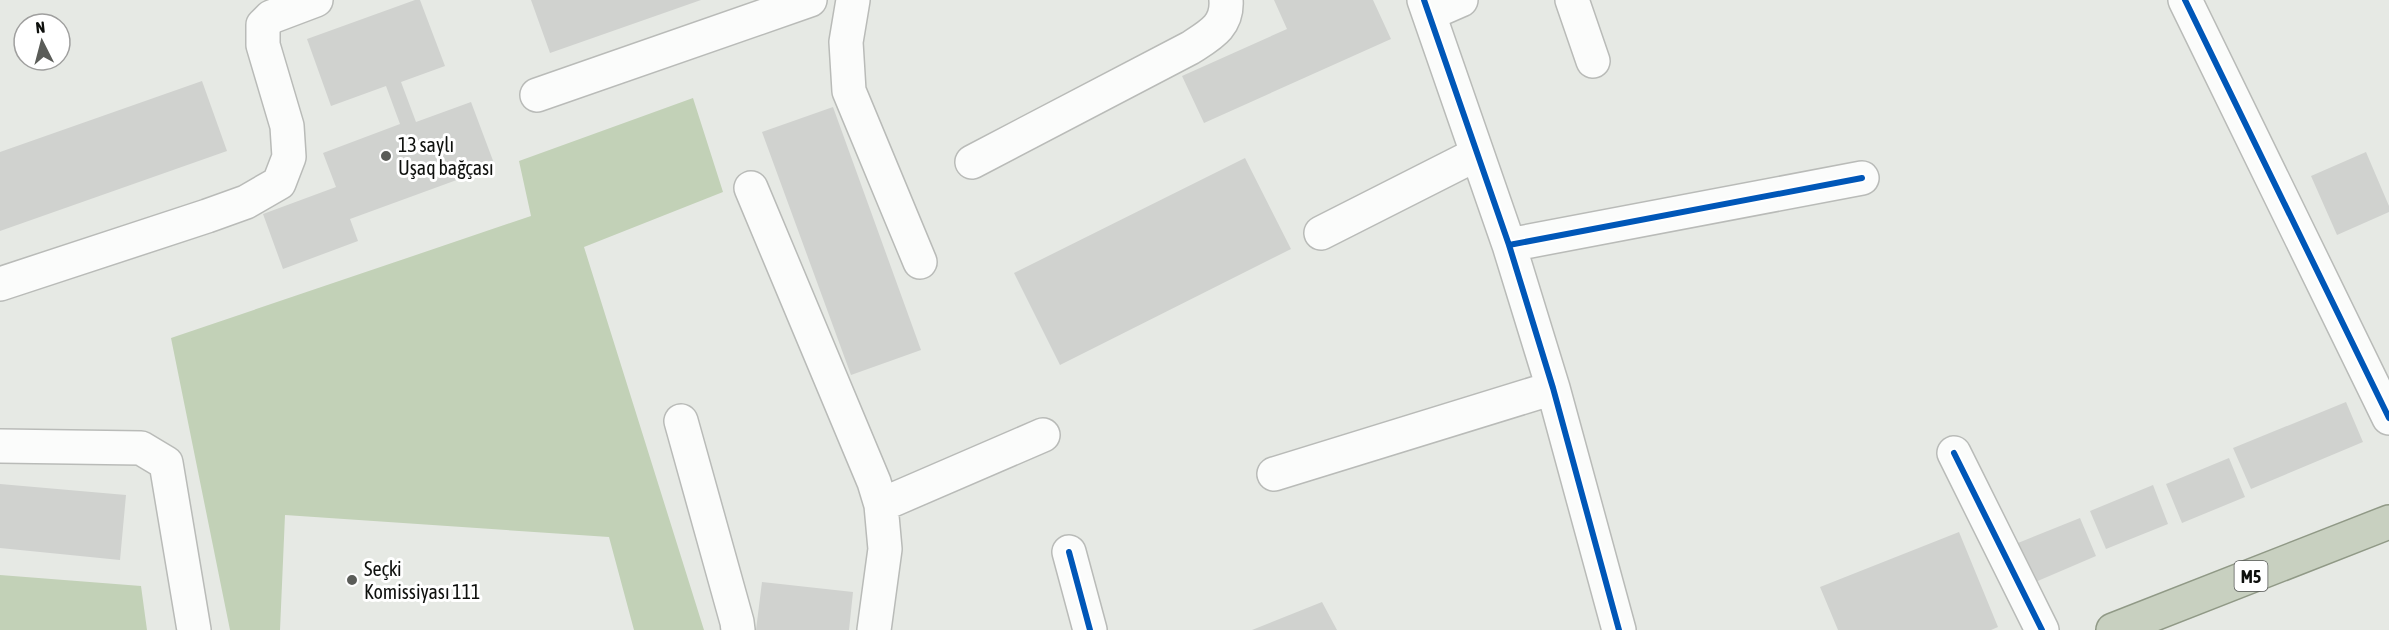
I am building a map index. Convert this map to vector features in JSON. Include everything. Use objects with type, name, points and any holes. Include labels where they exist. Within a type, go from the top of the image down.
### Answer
[{"type":"highway","name":"M5","points":[[2113,630],[2389,522]]},
{"type":"street","points":[[0,284],[246,202],[279,183],[289,157],[287,126],[263,45],[263,26],[271,17],[316,0]]},
{"type":"street","points":[[537,95],[810,0]]},
{"type":"street","points":[[853,0],[846,42],[849,91],[920,262]]},
{"type":"street","points":[[972,162],[1190,48],[1212,34],[1226,16],[1226,0]]},
{"type":"street","points":[[1461,0],[1426,7],[1509,245],[1553,388],[1619,630]]},
{"type":"street","points":[[1572,0],[1593,61]]},
{"type":"street","points":[[2185,0],[2389,418]]},
{"type":"street","points":[[1321,233],[1477,154]]},
{"type":"street","points":[[1509,245],[1862,178]]},
{"type":"street","points":[[751,188],[874,482],[881,505],[885,549],[874,630]]},
{"type":"street","points":[[1274,474],[1553,388]]},
{"type":"street","points":[[681,421],[738,630]]},
{"type":"street","points":[[881,505],[1043,435]]},
{"type":"street","points":[[0,446],[141,448],[166,463],[194,630]]},
{"type":"street","points":[[1954,453],[2042,630]]},
{"type":"street","points":[[1069,552],[1090,630]]},
{"type":"green space","points":[[693,98],[723,192],[584,247],[704,630],[634,630],[609,537],[285,515],[280,630],[230,630],[171,338],[531,216],[519,161]]},
{"type":"green space","points":[[0,575],[141,586],[147,630],[0,630]]},
{"type":"building","points":[[420,0],[445,66],[401,82],[416,122],[471,102],[495,166],[350,219],[358,241],[283,269],[263,214],[336,187],[323,153],[400,124],[386,86],[331,106],[307,39]]},
{"type":"building","points":[[531,0],[701,0],[550,53]]},
{"type":"building","points":[[1274,0],[1373,0],[1391,39],[1204,123],[1182,76],[1287,29]]},
{"type":"building","points":[[202,81],[227,151],[0,231],[0,152]]},
{"type":"building","points":[[833,107],[921,350],[851,375],[762,132]]},
{"type":"building","points":[[2366,152],[2389,206],[2389,212],[2337,235],[2311,176]]},
{"type":"building","points":[[1245,158],[1291,249],[1060,365],[1014,273]]},
{"type":"building","points":[[2346,402],[2363,442],[2251,489],[2233,448]]},
{"type":"building","points":[[2229,458],[2245,497],[2182,523],[2166,484]]},
{"type":"building","points":[[0,484],[126,495],[120,560],[0,548]]},
{"type":"building","points":[[2153,485],[2168,524],[2106,549],[2090,511]]},
{"type":"building","points":[[2080,518],[2096,556],[2033,583],[2018,543]]},
{"type":"building","points":[[1959,532],[1998,627],[1991,630],[1838,630],[1820,587]]},
{"type":"building","points":[[762,582],[853,592],[849,630],[756,630]]},
{"type":"building","points":[[1322,602],[1337,630],[1252,630]]},
{"type":"cycle path","points":[[1424,0],[1509,245],[1553,388],[1619,630]]},
{"type":"cycle path","points":[[2185,0],[2389,418]]},
{"type":"cycle path","points":[[1509,245],[1862,178]]},
{"type":"cycle path","points":[[1954,453],[2042,630]]},
{"type":"cycle path","points":[[1069,552],[1090,630]]},
{"type":"place","name":"13 saylı Uşaq bağçası","points":[[386,156]]},
{"type":"place","name":"Seçki Komissiyası 111","points":[[352,580]]}]
